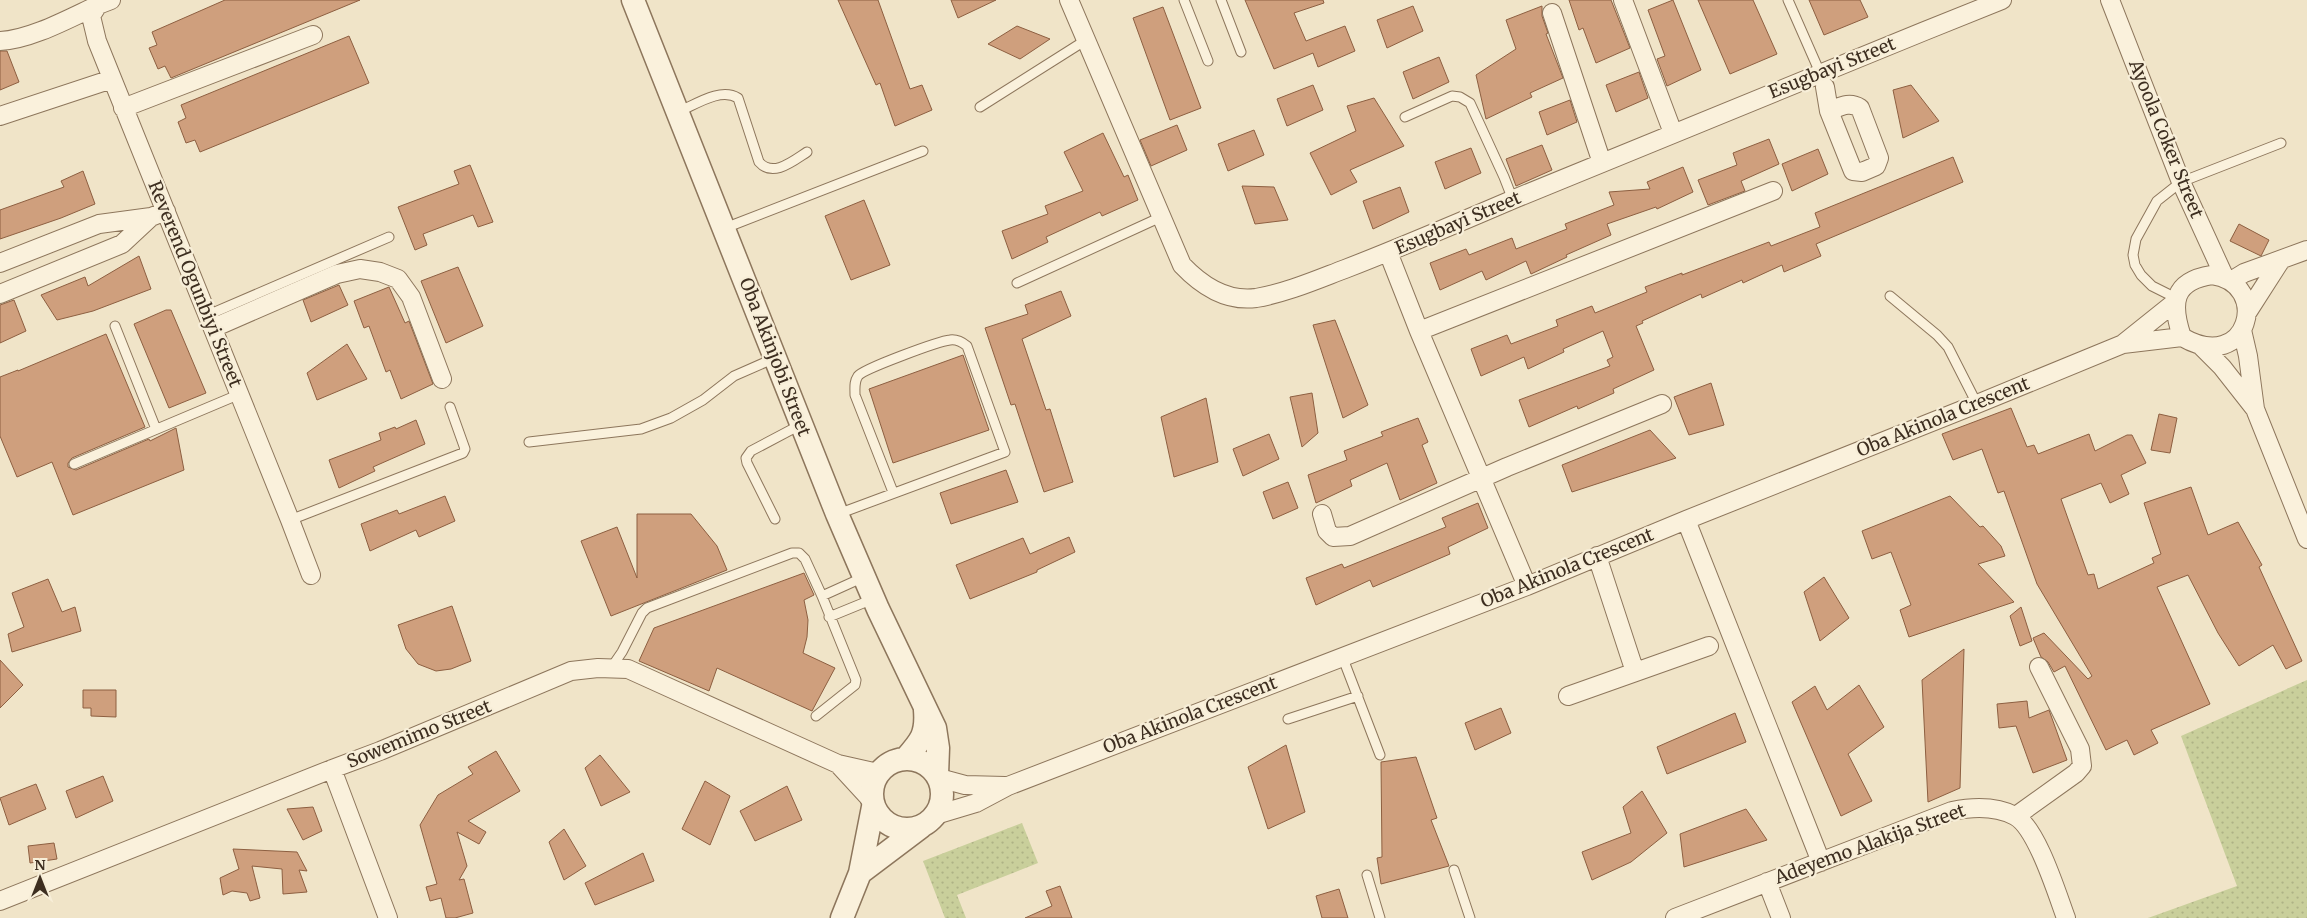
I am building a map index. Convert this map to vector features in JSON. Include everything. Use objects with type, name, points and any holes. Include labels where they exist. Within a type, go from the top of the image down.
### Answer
[{"type":"street","name":"Oba Akinjobi Street","points":[[633,0],[837,514],[864,577],[935,728],[938,738],[938,777]]},
{"type":"street","name":"Esugbayi Street","points":[[1069,0],[1182,265],[1198,282],[1235,298],[1254,298],[1290,289],[1388,252],[1673,133],[1823,80],[2002,0]]},
{"type":"street","points":[[1623,0],[1673,133]]},
{"type":"street","name":"Ayoola Coker Street","points":[[2110,0],[2181,182],[2228,279]]},
{"type":"street","points":[[0,41],[12,40],[33,33],[104,3]]},
{"type":"street","name":"Reverend Ogunbiyi Street","points":[[104,3],[91,16],[92,27],[123,108],[159,214],[210,322],[290,520],[310,575]]},
{"type":"street","points":[[1552,13],[1602,163]]},
{"type":"street","points":[[123,108],[312,35]]},
{"type":"street","points":[[0,116],[112,79]]},
{"type":"street","points":[[1823,80],[1829,111]]},
{"type":"street","points":[[1419,331],[1773,191]]},
{"type":"street","points":[[0,263],[99,224],[159,214]]},
{"type":"street","points":[[0,294],[122,244],[159,214]]},
{"type":"street","points":[[2228,279],[2307,250]]},
{"type":"street","points":[[1388,252],[1419,331],[1527,586]]},
{"type":"street","points":[[2123,344],[2182,337],[2201,346],[2213,348],[2224,345],[2234,339],[2242,330],[2247,313],[2281,260]]},
{"type":"street","points":[[210,322],[337,274],[360,269],[380,272],[398,280],[411,297],[442,379]]},
{"type":"street","points":[[2123,344],[2175,301],[2187,283],[2199,277],[2212,275],[2228,279],[2243,295],[2247,313]]},
{"type":"street","points":[[2175,301],[2176,319],[2182,337]]},
{"type":"street","points":[[2242,330],[2248,356],[2255,409],[2307,539]]},
{"type":"street","name":"Oba Akinola Crescent","points":[[929,821],[976,803],[1008,786],[1527,586],[2123,344]]},
{"type":"street","points":[[2201,346],[2222,367],[2255,409]]},
{"type":"street","points":[[1322,514],[1327,531],[1333,537],[1350,536],[1482,478],[1662,404]]},
{"type":"street","points":[[1686,520],[1821,862]]},
{"type":"street","points":[[1597,556],[1635,672]]},
{"type":"street","points":[[1568,696],[1709,646]]},
{"type":"street","points":[[2040,667],[2080,749],[2082,766],[2076,773],[2016,816],[2031,832],[2066,918]]},
{"type":"street","name":"Sowemimo Street","points":[[1,899],[380,751],[571,671],[628,669],[838,764],[878,774]]},
{"type":"street","name":"Oba Akinjobi Street","points":[[906,758],[924,735],[926,726],[925,710]]},
{"type":"street","points":[[842,918],[860,873],[872,804],[873,783],[878,774],[895,760],[906,758],[923,763],[938,777],[943,798],[929,821],[860,873]]},
{"type":"street","name":"Sowemimo Street","points":[[838,764],[872,804]]},
{"type":"street","points":[[332,769],[388,918]]},
{"type":"street","name":"Oba Akinola Crescent","points":[[938,777],[965,784],[1008,786]]},
{"type":"street","points":[[872,804],[881,818],[890,825],[911,830],[929,821]]},
{"type":"street","name":"Adeyemo Alakija Street","points":[[1675,918],[1952,810],[1973,807],[2016,816]]},
{"type":"street","points":[[1767,882],[1781,918]]},
{"type":"lane","points":[[1184,0],[1208,61]]},
{"type":"lane","points":[[1221,0],[1241,52]]},
{"type":"lane","points":[[1788,0],[1823,80]]},
{"type":"lane","points":[[980,107],[1086,40]]},
{"type":"lane","points":[[678,112],[712,97],[731,94],[738,98],[749,126],[759,162],[764,168],[771,170],[783,166],[807,152]]},
{"type":"lane","points":[[1405,117],[1452,96],[1460,97],[1470,103],[1513,200]]},
{"type":"lane","points":[[2175,301],[2152,286],[2141,275],[2133,255],[2136,239],[2156,201],[2181,182],[2281,143]]},
{"type":"lane","points":[[725,229],[923,151]]},
{"type":"lane","points":[[1017,283],[1161,217]]},
{"type":"lane","points":[[210,322],[390,237]]},
{"type":"lane","points":[[1890,296],[1937,335],[1948,347],[1977,404]]},
{"type":"lane","points":[[115,326],[156,429]]},
{"type":"lane","points":[[837,514],[1005,452],[968,346],[962,342],[949,340],[859,374],[855,383],[855,394],[893,492]]},
{"type":"lane","points":[[529,442],[641,429],[670,418],[703,400],[734,376],[776,358]]},
{"type":"lane","points":[[74,464],[240,394]]},
{"type":"lane","points":[[290,520],[463,453],[465,449],[450,407]]},
{"type":"lane","points":[[775,519],[746,458],[751,451],[802,424]]},
{"type":"lane","points":[[611,669],[646,608],[792,553],[799,553],[805,559],[822,596],[856,680],[855,685],[816,716]]},
{"type":"lane","points":[[822,596],[864,577]]},
{"type":"lane","points":[[829,617],[874,598]]},
{"type":"lane","points":[[1342,656],[1380,755]]},
{"type":"lane","points":[[1288,719],[1358,696]]},
{"type":"lane","points":[[1454,870],[1470,918]]},
{"type":"lane","points":[[1367,875],[1380,918]]},
{"type":"green space","points":[[2307,680],[2307,918],[2148,918],[2237,886],[2181,736]]},
{"type":"green space","points":[[1022,823],[1038,863],[957,895],[966,918],[945,918],[923,861]]},
{"type":"building","points":[[225,0],[360,0],[171,78],[165,66],[158,69],[149,48],[157,45],[152,32]]},
{"type":"building","points":[[838,0],[878,0],[910,89],[922,85],[932,110],[895,126],[880,83],[876,85]]},
{"type":"building","points":[[951,0],[996,0],[958,18]]},
{"type":"building","points":[[1245,0],[1323,0],[1324,3],[1294,13],[1306,41],[1345,26],[1355,51],[1318,67],[1313,53],[1274,69]]},
{"type":"building","points":[[1569,0],[1611,0],[1630,48],[1596,63],[1583,28],[1579,30]]},
{"type":"building","points":[[1673,0],[1701,70],[1667,86],[1657,59],[1665,56],[1648,10]]},
{"type":"building","points":[[1698,0],[1753,0],[1777,54],[1730,74]]},
{"type":"building","points":[[1809,0],[1860,0],[1868,17],[1824,35]]},
{"type":"building","points":[[1413,6],[1423,31],[1387,48],[1377,20]]},
{"type":"building","points":[[1542,6],[1542,16],[1548,33],[1546,34],[1563,78],[1530,93],[1532,97],[1486,119],[1476,75],[1516,49],[1506,20]]},
{"type":"building","points":[[1163,7],[1201,108],[1170,120],[1133,18]]},
{"type":"building","points":[[1017,26],[1050,39],[1020,59],[988,44]]},
{"type":"building","points":[[349,36],[369,83],[200,152],[195,140],[186,143],[178,122],[186,118],[181,105]]},
{"type":"building","points":[[0,51],[7,51],[19,82],[0,90]]},
{"type":"building","points":[[1439,57],[1449,82],[1413,99],[1403,72]]},
{"type":"building","points":[[1639,72],[1648,98],[1616,112],[1606,85]]},
{"type":"building","points":[[1313,85],[1323,110],[1287,126],[1277,99]]},
{"type":"building","points":[[1911,85],[1939,121],[1903,138],[1893,90]]},
{"type":"building","points":[[1374,98],[1404,146],[1350,170],[1357,182],[1331,195],[1310,153],[1356,131],[1347,106]]},
{"type":"building","points":[[1570,100],[1577,122],[1547,135],[1539,112]]},
{"type":"building","points":[[1177,125],[1187,150],[1151,166],[1140,140]]},
{"type":"building","points":[[1254,130],[1264,155],[1228,171],[1218,144]]},
{"type":"building","points":[[1103,133],[1124,177],[1128,175],[1138,200],[1102,216],[1100,212],[1046,237],[1048,242],[1012,259],[1002,231],[1048,214],[1045,206],[1083,191],[1064,152]]},
{"type":"building","points":[[1769,139],[1779,164],[1741,181],[1745,191],[1708,205],[1698,180],[1737,165],[1733,153]]},
{"type":"building","points":[[1542,145],[1552,170],[1516,186],[1506,159]]},
{"type":"building","points":[[1471,148],[1481,173],[1445,189],[1435,162]]},
{"type":"building","points":[[1818,149],[1828,174],[1792,191],[1782,164]]},
{"type":"building","points":[[1953,157],[1963,182],[1816,244],[1821,256],[1784,272],[1782,265],[1743,283],[1742,280],[1702,298],[1701,294],[1642,321],[1643,323],[1636,326],[1654,370],[1613,389],[1614,393],[1578,409],[1577,406],[1529,427],[1519,400],[1610,366],[1607,360],[1613,357],[1603,331],[1563,349],[1564,352],[1528,369],[1524,357],[1481,376],[1471,349],[1507,335],[1511,344],[1558,326],[1556,320],[1592,306],[1595,313],[1647,292],[1645,287],[1769,242],[1771,246],[1820,227],[1815,213]]},
{"type":"building","points":[[470,165],[493,222],[478,227],[473,215],[423,234],[427,245],[415,250],[398,207],[459,184],[454,171]]},
{"type":"building","points":[[1683,167],[1693,192],[1657,209],[1656,207],[1607,224],[1611,235],[1566,255],[1567,257],[1531,274],[1526,261],[1486,280],[1482,271],[1440,290],[1430,263],[1466,249],[1469,255],[1512,238],[1516,249],[1567,229],[1565,224],[1614,205],[1609,192],[1650,189],[1647,182]]},
{"type":"building","points":[[83,171],[95,204],[0,239],[0,210],[64,187],[61,181]]},
{"type":"building","points":[[1242,186],[1274,187],[1288,220],[1255,224]]},
{"type":"building","points":[[1400,187],[1409,212],[1373,229],[1363,201]]},
{"type":"building","points":[[864,200],[890,265],[851,280],[825,216]]},
{"type":"building","points":[[2239,224],[2269,240],[2261,256],[2230,241]]},
{"type":"building","points":[[139,256],[151,289],[93,311],[57,320],[41,295],[85,277],[88,286]]},
{"type":"building","points":[[458,267],[483,326],[446,343],[421,281]]},
{"type":"building","points":[[339,285],[348,305],[311,322],[303,300]]},
{"type":"building","points":[[389,287],[405,323],[409,321],[433,384],[401,399],[390,370],[386,372],[369,326],[364,328],[354,301]]},
{"type":"building","points":[[1061,291],[1071,316],[1022,339],[1046,410],[1050,409],[1073,482],[1044,492],[1015,404],[1011,405],[985,328],[1028,314],[1025,305]]},
{"type":"building","points":[[14,300],[26,331],[0,343],[0,305]]},
{"type":"building","points":[[166,310],[171,310],[206,393],[169,408],[134,324]]},
{"type":"building","points":[[1335,320],[1368,405],[1343,418],[1313,325]]},
{"type":"building","points":[[106,334],[145,427],[72,458],[68,463],[68,467],[76,470],[149,439],[150,441],[176,428],[184,470],[73,515],[52,462],[17,477],[0,436],[0,377]]},
{"type":"building","points":[[347,344],[367,379],[317,400],[307,373]]},
{"type":"building","points":[[963,355],[989,430],[893,463],[869,389]]},
{"type":"building","points":[[1711,383],[1724,425],[1689,435],[1674,397]]},
{"type":"building","points":[[1312,393],[1318,433],[1302,447],[1290,397]]},
{"type":"building","points":[[1206,398],[1218,462],[1174,477],[1161,417]]},
{"type":"building","points":[[2011,408],[2027,447],[2034,445],[2038,454],[2089,434],[2095,451],[2127,435],[2132,435],[2146,463],[2121,475],[2129,494],[2110,503],[2101,483],[2061,499],[2088,575],[2094,574],[2098,589],[2154,563],[2152,558],[2161,554],[2144,503],[2191,487],[2208,535],[2238,522],[2262,565],[2259,567],[2302,661],[2286,669],[2273,645],[2239,666],[2218,633],[2188,575],[2157,587],[2210,704],[2151,730],[2158,743],[2134,755],[2127,740],[2106,750],[2065,666],[2054,672],[2048,662],[2041,657],[2033,638],[2044,633],[2088,679],[2092,676],[2037,584],[2004,491],[1998,493],[1982,449],[1953,460],[1942,434]]},
{"type":"building","points":[[2159,414],[2177,418],[2170,453],[2151,450]]},
{"type":"building","points":[[1418,418],[1428,442],[1422,445],[1437,483],[1400,500],[1387,463],[1350,480],[1352,486],[1316,503],[1308,475],[1347,460],[1344,451],[1383,436],[1381,432]]},
{"type":"building","points":[[416,420],[425,444],[373,467],[375,471],[339,488],[329,460],[381,440],[379,433],[395,427],[396,429]]},
{"type":"building","points":[[1650,430],[1676,458],[1572,492],[1562,465]]},
{"type":"building","points":[[1269,434],[1279,459],[1243,476],[1233,449]]},
{"type":"building","points":[[1006,470],[1018,502],[951,524],[940,493]]},
{"type":"building","points":[[1288,482],[1298,508],[1273,519],[1263,492]]},
{"type":"building","points":[[445,496],[455,521],[419,537],[416,530],[370,551],[361,524],[397,510],[399,514]]},
{"type":"building","points":[[1950,496],[1980,527],[1983,526],[2001,546],[2005,556],[1978,564],[2014,602],[1909,637],[1900,610],[1911,605],[1891,552],[1872,559],[1862,531]]},
{"type":"building","points":[[1478,503],[1488,528],[1448,547],[1450,554],[1373,587],[1370,580],[1316,605],[1306,578],[1342,564],[1344,568],[1446,527],[1442,518]]},
{"type":"building","points":[[637,514],[691,514],[717,546],[727,570],[611,616],[581,541],[617,527],[637,578]]},
{"type":"building","points":[[1069,537],[1075,552],[1037,570],[1037,572],[970,599],[956,565],[1023,538],[1030,554]]},
{"type":"building","points":[[804,573],[814,595],[804,600],[808,620],[807,637],[803,653],[835,668],[812,711],[717,668],[709,691],[639,661],[654,628]]},
{"type":"building","points":[[1824,577],[1849,618],[1820,641],[1804,592]]},
{"type":"building","points":[[48,579],[62,612],[75,607],[81,631],[12,652],[8,634],[24,627],[12,593]]},
{"type":"building","points":[[452,606],[471,661],[451,669],[436,671],[418,664],[406,649],[398,625]]},
{"type":"building","points":[[2021,607],[2032,641],[2020,646],[2010,616]]},
{"type":"building","points":[[1964,649],[1960,788],[1928,802],[1922,680]]},
{"type":"building","points":[[0,660],[23,685],[0,708]]},
{"type":"building","points":[[1859,685],[1884,727],[1848,754],[1872,801],[1841,816],[1792,702],[1815,686],[1827,710]]},
{"type":"building","points":[[83,690],[116,690],[116,717],[91,716],[91,708],[83,708]]},
{"type":"building","points":[[2027,701],[2029,718],[2049,710],[2067,760],[2033,773],[2016,726],[1999,728],[1997,704]]},
{"type":"building","points":[[1501,708],[1511,733],[1475,750],[1465,723]]},
{"type":"building","points":[[1735,713],[1746,742],[1667,774],[1657,747]]},
{"type":"building","points":[[1286,745],[1305,812],[1268,829],[1248,767]]},
{"type":"building","points":[[496,751],[520,791],[468,821],[486,832],[479,844],[457,832],[467,866],[459,880],[464,879],[473,913],[455,918],[446,918],[441,898],[430,901],[426,887],[437,884],[420,825],[438,795],[473,774],[468,767]]},
{"type":"building","points":[[600,755],[630,792],[601,806],[585,768]]},
{"type":"building","points":[[1416,757],[1437,818],[1431,820],[1449,866],[1381,884],[1377,858],[1382,857],[1381,762]]},
{"type":"building","points":[[103,776],[113,801],[76,818],[66,791]]},
{"type":"building","points":[[705,781],[730,796],[710,845],[682,829]]},
{"type":"building","points":[[36,784],[46,809],[9,825],[0,798]]},
{"type":"building","points":[[787,786],[802,820],[755,841],[740,811]]},
{"type":"building","points":[[1642,791],[1667,833],[1631,862],[1592,880],[1582,852],[1631,833],[1623,807]]},
{"type":"building","points":[[313,807],[322,831],[303,840],[287,809]]},
{"type":"building","points":[[1746,809],[1767,840],[1684,867],[1680,834]]},
{"type":"building","points":[[564,829],[586,866],[564,880],[549,842]]},
{"type":"building","points":[[54,843],[57,859],[30,863],[28,846]]},
{"type":"building","points":[[233,849],[297,852],[307,871],[299,870],[307,892],[283,894],[282,869],[252,866],[260,898],[250,901],[247,893],[232,891],[223,895],[220,878],[239,869]]},
{"type":"building","points":[[643,853],[654,881],[595,905],[585,883]]},
{"type":"building","points":[[1060,886],[1072,918],[1025,918],[1052,906],[1046,891]]},
{"type":"building","points":[[1339,889],[1348,918],[1322,918],[1316,896]]}]
